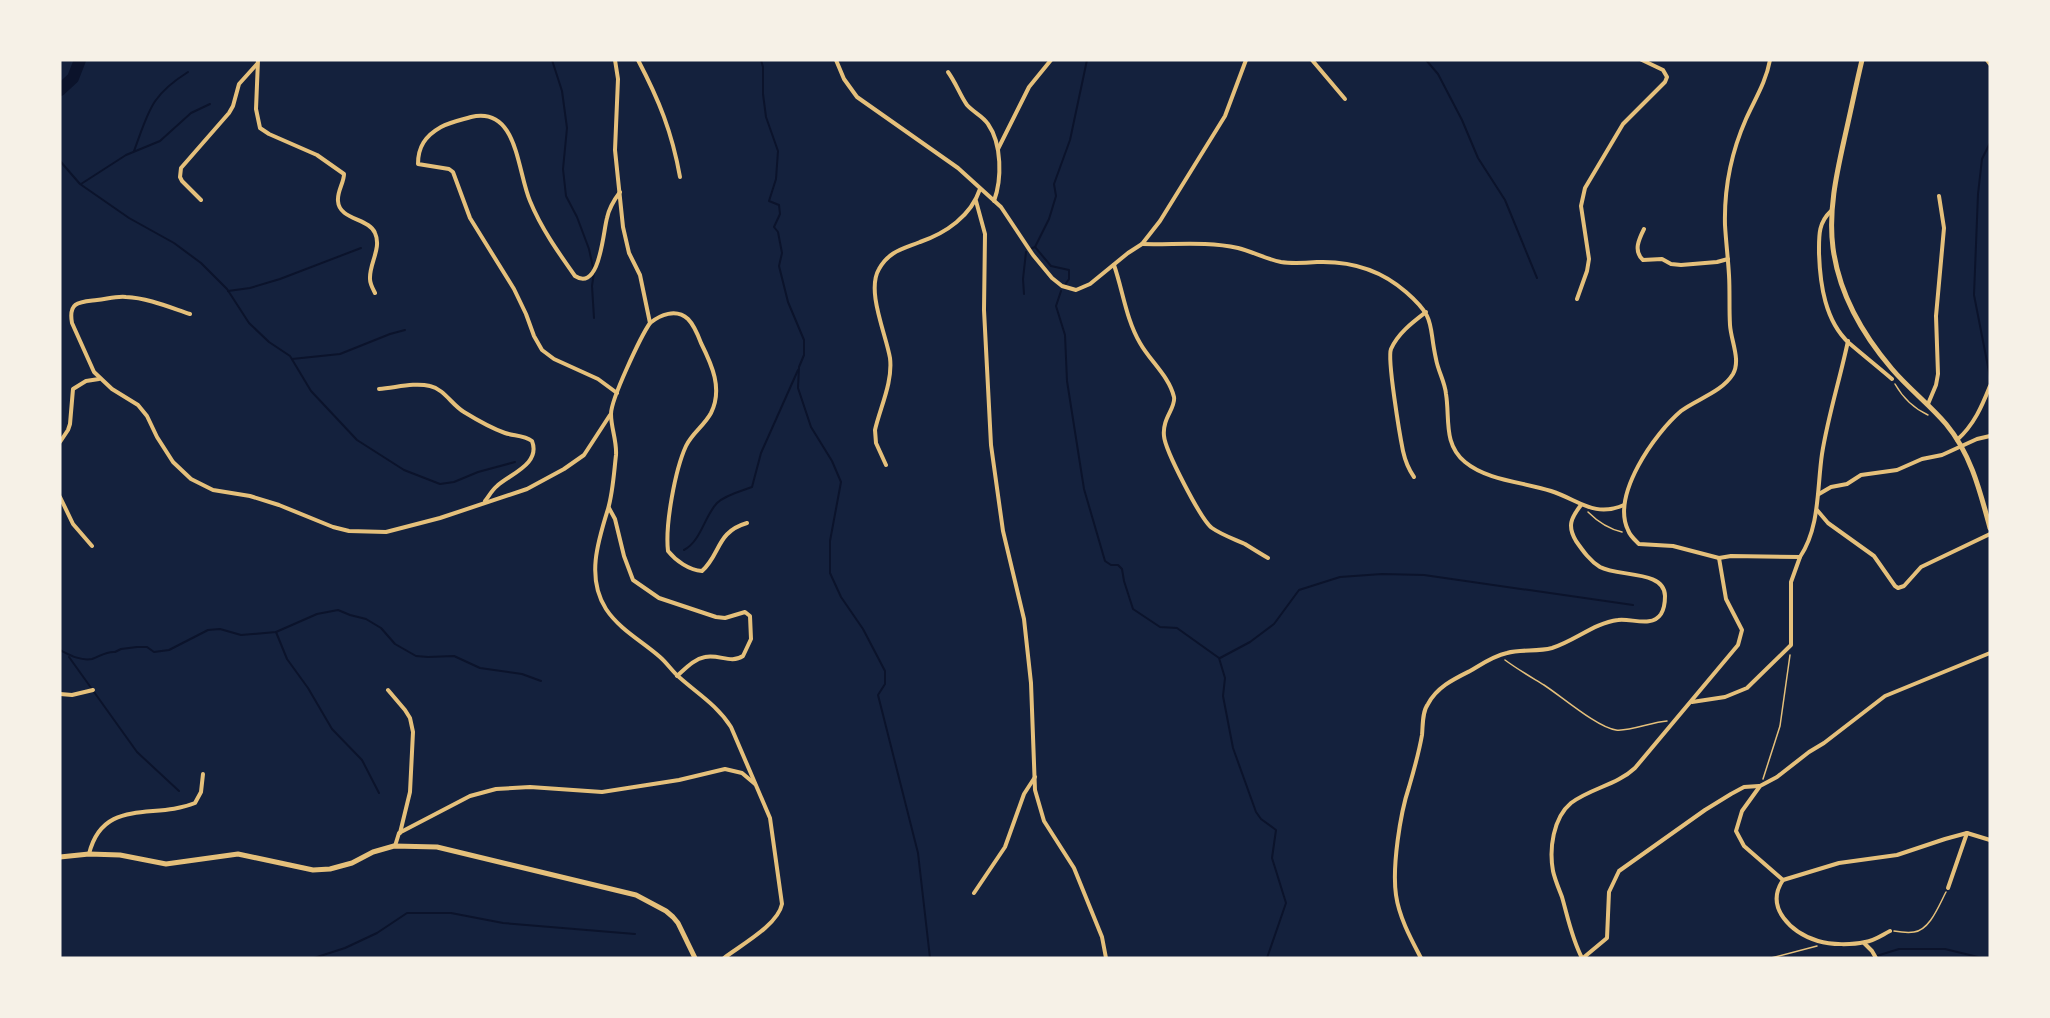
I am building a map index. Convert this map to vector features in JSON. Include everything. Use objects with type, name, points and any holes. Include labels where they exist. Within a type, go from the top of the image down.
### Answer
[{"type":"street","points":[[615,60],[618,79],[615,150],[623,227],[629,253],[640,275],[650,323]]},
{"type":"street","points":[[638,60],[662,107],[675,145],[680,177]]},
{"type":"street","points":[[836,60],[844,79],[857,97],[958,168],[1010,218],[1033,255],[1062,286],[1070,290],[1081,289],[1142,244],[1160,221],[1225,116],[1246,60]]},
{"type":"street","points":[[998,150],[1029,87],[1052,60]]},
{"type":"street","points":[[1312,60],[1345,99]]},
{"type":"street","points":[[1577,299],[1587,270],[1588,259],[1581,206],[1585,188],[1623,124],[1665,82],[1667,77],[1663,70],[1642,60]]},
{"type":"street","points":[[1770,60],[1765,80],[1747,116],[1731,158],[1725,203],[1730,326],[1736,362],[1734,370],[1730,378],[1718,388],[1682,411],[1670,422],[1649,448],[1633,478],[1624,505],[1626,528],[1639,544],[1673,546],[1719,558],[1753,555],[1800,557]]},
{"type":"street","points":[[1862,60],[1839,163],[1832,211],[1833,248],[1838,271],[1847,298],[1874,346],[1928,404],[1957,440],[1978,483],[1990,528]]},
{"type":"street","points":[[1987,60],[1990,64]]},
{"type":"street","points":[[201,200],[182,181],[181,168],[229,113],[239,84],[258,62]]},
{"type":"street","points":[[258,62],[256,109],[262,130],[317,155],[343,172],[345,177],[338,199],[339,207],[374,231],[377,246],[370,279],[375,293]]},
{"type":"street","points":[[948,72],[968,106],[988,123],[995,138],[998,150],[998,185],[994,201]]},
{"type":"street","points":[[617,393],[598,379],[554,359],[542,350],[514,289],[470,218],[453,172],[449,169],[418,164],[418,153],[425,140],[441,127],[479,115],[497,119],[509,134],[522,179],[538,220],[574,276],[581,279],[590,276],[596,267],[608,213],[620,191]]},
{"type":"street","points":[[886,465],[875,437],[875,430],[891,367],[876,302],[876,275],[888,256],[898,249],[937,235],[951,227],[976,201],[980,189]]},
{"type":"street","points":[[1928,404],[1936,386],[1938,374],[1936,316],[1944,228],[1939,196]]},
{"type":"street","points":[[976,201],[985,234],[984,322],[988,354],[991,445],[1003,531],[1024,619],[1031,683],[1035,790],[1041,814],[1074,868],[1102,937],[1106,958]]},
{"type":"street","points":[[1832,211],[1825,216],[1820,226],[1820,279],[1827,307],[1848,341],[1892,379]]},
{"type":"street","points":[[1644,229],[1637,246],[1642,260],[1662,259],[1671,264],[1681,265],[1728,259]]},
{"type":"street","points":[[1142,244],[1217,245],[1240,249],[1283,262],[1320,262],[1359,266],[1384,276],[1397,285],[1430,318],[1436,360],[1445,388],[1447,423],[1454,447],[1465,462],[1486,473],[1555,492],[1581,505],[1600,510],[1624,505]]},
{"type":"street","points":[[1114,265],[1124,303],[1140,343],[1157,366],[1174,399],[1174,406],[1165,420],[1164,439],[1197,510],[1213,529],[1268,558]]},
{"type":"street","points":[[190,314],[152,301],[127,297],[84,300],[78,303],[71,312],[72,323],[88,362],[100,379],[138,405],[147,416],[173,462],[191,479],[213,490],[250,496],[279,505],[333,527],[359,532],[386,532],[448,515],[527,489],[584,455],[611,415],[617,393],[643,332],[659,316],[673,313],[687,319],[712,364],[716,398],[712,411],[685,447],[678,473],[668,534],[668,551],[687,566],[702,571],[719,543],[729,532],[747,523]]},
{"type":"street","points":[[1414,477],[1403,450],[1390,369],[1390,353],[1398,337],[1426,312]]},
{"type":"street","points":[[1692,702],[1725,697],[1747,688],[1791,645],[1791,582],[1800,557],[1807,546],[1817,510],[1825,439],[1848,341]]},
{"type":"street","points":[[60,442],[70,424],[73,389],[76,385],[86,381],[100,379]]},
{"type":"street","points":[[379,389],[430,386],[442,393],[461,411],[492,427],[532,441],[533,451],[527,464],[496,486],[485,502]]},
{"type":"street","points":[[1957,440],[1974,420],[1990,386]]},
{"type":"street","points":[[611,415],[616,450],[609,508],[602,524],[597,547],[594,577],[599,595],[606,609],[628,633],[661,658],[677,676],[717,707],[724,716],[758,786],[770,818],[782,904],[777,917],[771,923],[724,958]]},
{"type":"street","points":[[1819,494],[1830,487],[1846,484],[1861,476],[1897,470],[1990,436]]},
{"type":"street","points":[[60,497],[73,524],[93,546]]},
{"type":"street","points":[[1421,958],[1399,907],[1396,896],[1395,869],[1406,796],[1418,751],[1425,709],[1434,695],[1445,684],[1504,653],[1550,649],[1607,622],[1620,619],[1648,621],[1660,615],[1665,596],[1663,586],[1659,582],[1650,578],[1608,571],[1584,553],[1570,527],[1570,522],[1581,505]]},
{"type":"street","points":[[609,508],[615,519],[629,573],[641,587],[659,598],[716,617],[725,618],[745,612],[750,616],[751,639],[743,656],[733,660],[706,656],[692,662],[677,676]]},
{"type":"street","points":[[1817,510],[1828,523],[1874,556],[1893,584],[1899,588],[1904,586],[1921,567],[1990,534]]},
{"type":"street","points":[[1719,558],[1726,599],[1740,626],[1742,635],[1732,652],[1630,774],[1580,796],[1564,810],[1557,823],[1553,848],[1554,874],[1574,940],[1583,958],[1607,938],[1609,892],[1619,871],[1731,794],[1744,787],[1760,786],[1777,777],[1885,696],[1990,653]]},
{"type":"street","points":[[60,694],[72,695],[93,690]]},
{"type":"street","points":[[387,690],[410,718],[413,732],[410,792],[394,846]]},
{"type":"street","points":[[399,833],[470,796],[496,789],[530,788],[602,792],[725,770],[742,773],[758,786]]},
{"type":"street","points":[[89,854],[92,841],[97,833],[114,817],[134,812],[176,809],[197,801],[201,792],[202,774]]},
{"type":"street","points":[[974,892],[1005,847],[1024,794],[1035,777]]},
{"type":"street","points":[[1760,786],[1742,811],[1736,831],[1744,846],[1782,880]]},
{"type":"street","points":[[1782,880],[1839,863],[1897,855],[1967,833],[1990,840]]},
{"type":"street","points":[[1948,888],[1967,833]]},
{"type":"street","points":[[60,858],[89,854],[130,856],[166,864],[238,854],[313,870],[330,870],[394,846],[437,847],[636,895],[673,917],[695,958]]},
{"type":"street","points":[[1782,880],[1776,895],[1780,914],[1792,926],[1812,939],[1831,944],[1864,943],[1890,931]]},
{"type":"street","points":[[1864,943],[1876,958]]},
{"type":"path","points":[[1892,379],[1902,396],[1928,415]]},
{"type":"path","points":[[1581,505],[1595,519],[1612,530],[1631,536]]},
{"type":"path","points":[[1760,786],[1780,726],[1791,645]]},
{"type":"path","points":[[1504,653],[1505,660],[1610,728],[1617,730],[1675,719]]},
{"type":"path","points":[[1890,931],[1913,933],[1920,930],[1934,916],[1948,888]]},
{"type":"path","points":[[1771,958],[1831,944]]},
{"type":"waterway","points":[[60,90],[73,78],[80,60]]},
{"type":"waterway","points":[[552,60],[562,91],[567,128],[563,169],[566,196],[589,249],[594,272],[592,286],[594,318]]},
{"type":"waterway","points":[[761,60],[766,117],[778,151],[776,179],[769,201],[779,205],[780,214],[774,227],[778,232],[782,253],[779,266],[788,302],[804,340],[804,355],[799,367],[798,388],[811,427],[832,461],[841,482],[830,541],[830,573],[841,597],[863,629],[885,671],[885,684],[878,695],[918,853],[930,958]]},
{"type":"waterway","points":[[1030,249],[1035,247],[1049,219],[1056,196],[1054,184],[1070,140],[1087,60]]},
{"type":"waterway","points":[[1426,60],[1438,74],[1462,120],[1478,158],[1505,200],[1537,278]]},
{"type":"waterway","points":[[134,151],[148,115],[158,97],[188,72]]},
{"type":"waterway","points":[[81,184],[126,155],[160,141],[191,113],[210,104]]},
{"type":"waterway","points":[[1990,143],[1982,159],[1978,194],[1974,295],[1990,377]]},
{"type":"waterway","points":[[60,161],[80,184],[129,218],[174,243],[201,263],[227,289],[249,323],[269,342],[290,356],[311,391],[357,440],[404,470],[440,484],[454,482],[478,472],[515,462]]},
{"type":"waterway","points":[[1035,247],[1051,266],[1069,270],[1069,279],[1064,286]]},
{"type":"waterway","points":[[228,291],[250,288],[280,279],[361,248]]},
{"type":"waterway","points":[[1024,294],[1026,252]]},
{"type":"waterway","points":[[1061,291],[1056,306],[1065,335],[1067,381],[1084,489],[1105,561],[1111,565],[1118,565],[1122,569],[1133,609],[1160,627],[1177,628],[1219,658],[1225,678],[1223,696],[1233,748],[1256,812],[1261,819],[1276,830],[1272,858],[1286,903],[1267,958]]},
{"type":"waterway","points":[[292,359],[340,354],[405,330]]},
{"type":"waterway","points":[[684,550],[694,541],[720,500],[752,487],[761,453],[798,370]]},
{"type":"waterway","points":[[1220,658],[1250,642],[1274,624],[1299,590],[1340,577],[1382,574],[1424,575],[1633,605]]},
{"type":"waterway","points":[[60,650],[83,659],[92,659],[106,653],[137,647],[147,647],[154,652],[169,650],[208,630],[220,629],[241,635],[276,632],[317,614],[338,610],[366,619],[381,628],[395,644],[416,656],[454,656],[480,668],[522,674],[541,681]]},
{"type":"waterway","points":[[276,632],[287,659],[308,688],[332,729],[362,760],[379,793]]},
{"type":"waterway","points":[[69,657],[137,752],[179,791]]},
{"type":"waterway","points":[[314,958],[345,948],[377,933],[407,913],[451,913],[503,923],[635,934]]},
{"type":"waterway","points":[[1870,958],[1899,949],[1945,949],[1982,958]]}]
